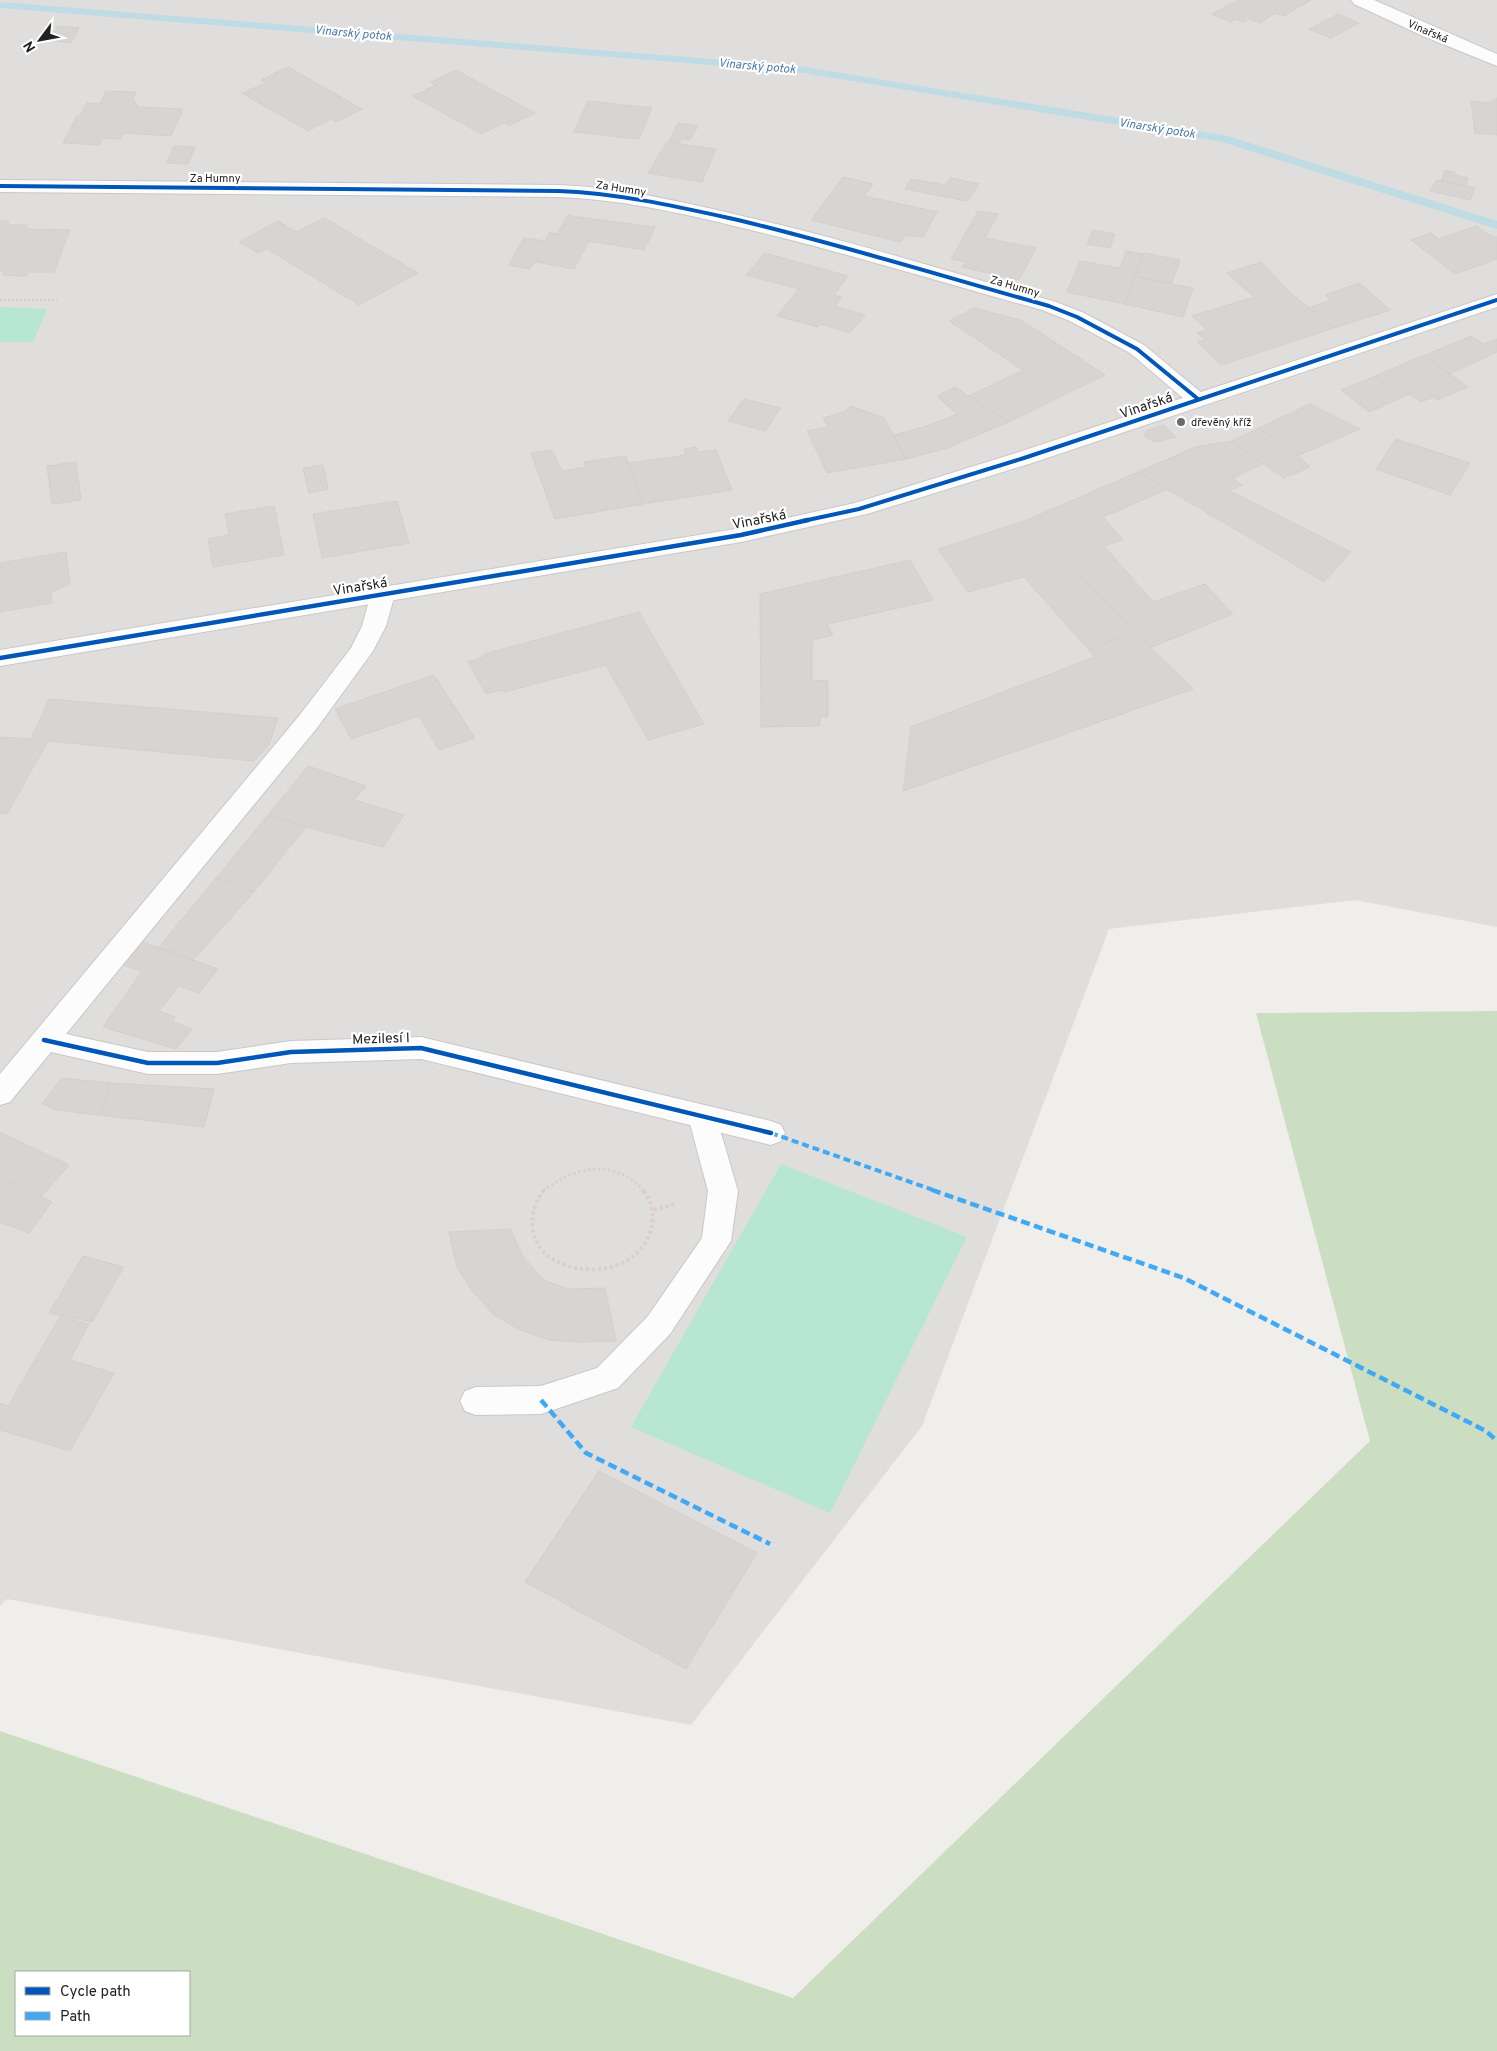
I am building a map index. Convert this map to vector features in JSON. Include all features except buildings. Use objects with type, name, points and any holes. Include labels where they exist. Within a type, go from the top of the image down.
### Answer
[{"type":"street","name":"Vinařská","points":[[1360,0],[1429,32],[1497,60]]},
{"type":"street","name":"Za Humny","points":[[0,186],[520,190],[594,193],[669,206],[769,228],[1049,306],[1077,317],[1137,348],[1198,399]]},
{"type":"street","name":"Vinařská","points":[[0,658],[741,535],[859,509],[1024,458],[1497,300]]},
{"type":"street","points":[[0,1094],[308,722],[352,664],[370,635],[379,612],[383,594]]},
{"type":"street","name":"Mezilesí I","points":[[44,1040],[148,1063],[217,1063],[291,1052],[421,1048],[771,1133]]},
{"type":"street","points":[[476,1401],[541,1400],[607,1378],[659,1324],[716,1241],[723,1191],[702,1116]]},
{"type":"path","points":[[0,300],[58,300]]},
{"type":"path","points":[[595,1168],[616,1171],[634,1180],[647,1194],[654,1210],[652,1228],[645,1244],[631,1258],[613,1267],[594,1271],[574,1269],[556,1262],[542,1251],[533,1237],[531,1221],[533,1205],[543,1190],[556,1179],[575,1170],[595,1168]]},
{"type":"shaded area","points":[[0,0],[1497,0],[1497,927],[1355,900],[1109,929],[922,1426],[691,1725],[7,1599],[0,1606]]},
{"type":"green space","points":[[0,307],[47,309],[33,342],[0,342]]},
{"type":"green space","points":[[1497,1011],[1497,2051],[0,2051],[0,1731],[793,1998],[1370,1441],[1256,1013]]},
{"type":"green space","points":[[781,1164],[967,1237],[830,1513],[631,1427]]},
{"type":"waterway","name":"Vinarský potok","points":[[0,5],[798,69],[1224,139],[1497,225]]},
{"type":"marked path","points":[[771,1133],[1184,1278],[1486,1431],[1497,1441]]},
{"type":"marked path","points":[[541,1400],[586,1453],[770,1544]]},
{"type":"cycle path","points":[[0,186],[520,190],[587,193],[654,203],[767,227],[1049,306],[1077,317],[1137,349],[1198,399]]},
{"type":"cycle path","points":[[0,658],[741,535],[859,509],[1024,458],[1497,300]]},
{"type":"cycle path","points":[[44,1040],[148,1063],[217,1063],[291,1052],[421,1048],[771,1133]]},
{"type":"place","name":"dřevěný kříž","points":[[1181,422]]}]
